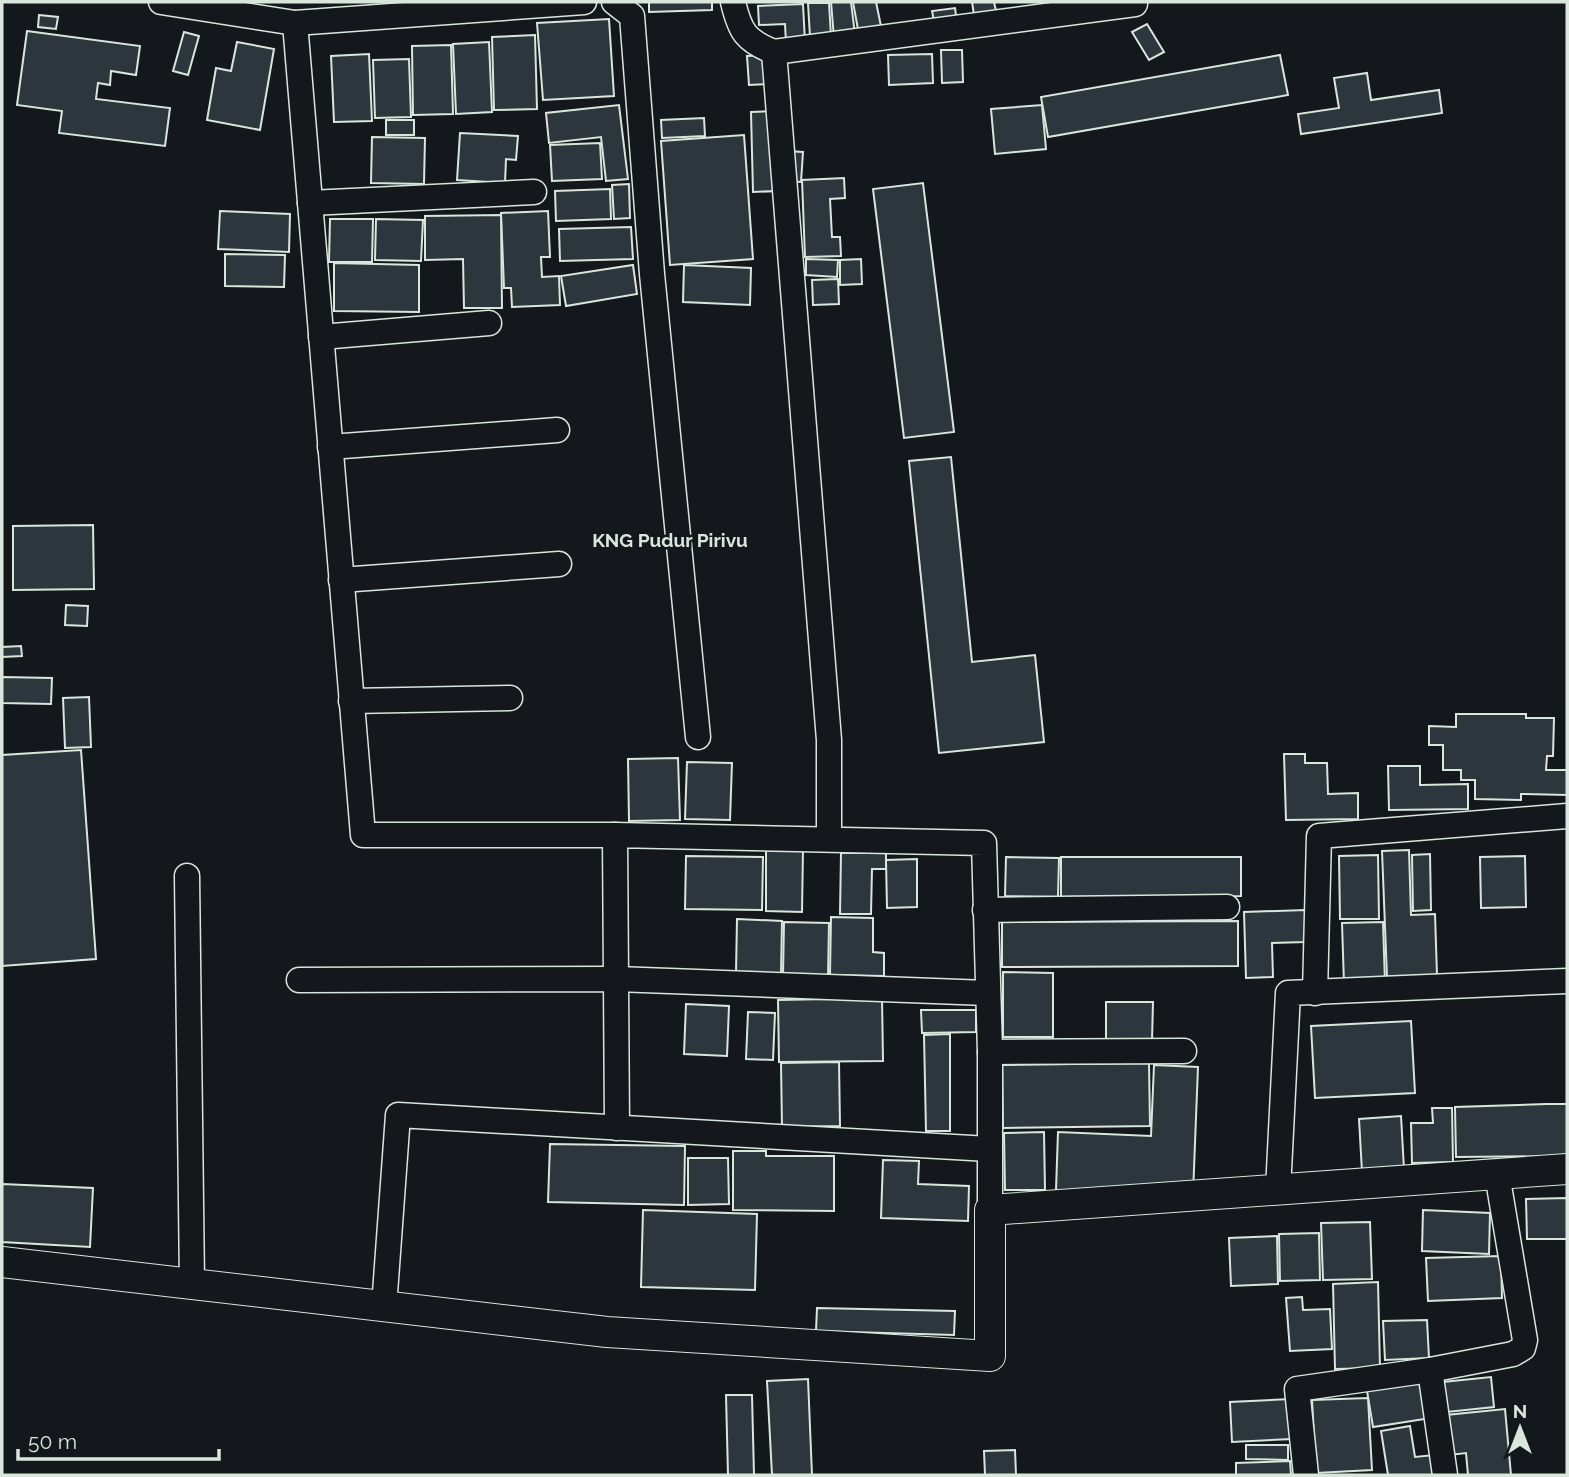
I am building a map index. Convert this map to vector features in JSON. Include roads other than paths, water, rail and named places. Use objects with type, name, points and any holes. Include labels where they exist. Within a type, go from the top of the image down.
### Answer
[{"type":"street","points":[[161,2],[295,23],[584,2]]},
{"type":"street","points":[[614,2],[632,16],[652,274],[698,737]]},
{"type":"street","points":[[733,2],[738,22],[751,43],[774,52],[1135,4]]},
{"type":"street","points":[[2,1262],[607,1332],[990,1356],[990,1052],[984,843],[615,835],[363,835],[295,23]]},
{"type":"street","points":[[774,52],[829,740],[830,838]]},
{"type":"street","points":[[310,203],[534,191]]},
{"type":"street","points":[[321,337],[489,323]]},
{"type":"street","points":[[330,447],[557,430]]},
{"type":"street","points":[[341,580],[559,564]]},
{"type":"street","points":[[351,701],[510,698]]},
{"type":"street","points":[[1315,992],[1320,836],[1567,816]]},
{"type":"street","points":[[615,835],[617,1128]]},
{"type":"street","points":[[187,876],[192,1284]]},
{"type":"street","points":[[985,910],[1227,907]]},
{"type":"street","points":[[299,980],[616,979],[987,992]]},
{"type":"street","points":[[1278,1189],[1288,993],[1567,981]]},
{"type":"street","points":[[990,1052],[1184,1051]]},
{"type":"street","points":[[384,1307],[398,1115],[989,1149]]},
{"type":"street","points":[[990,1210],[1567,1169]]},
{"type":"street","points":[[1306,1475],[1297,1389],[1430,1370],[1513,1354],[1523,1348],[1525,1340],[1497,1174]]},
{"type":"street","points":[[1430,1370],[1445,1475]]},
{"type":"district","name":"KNG Pudur Pirivu","points":[[670,540]]}]
